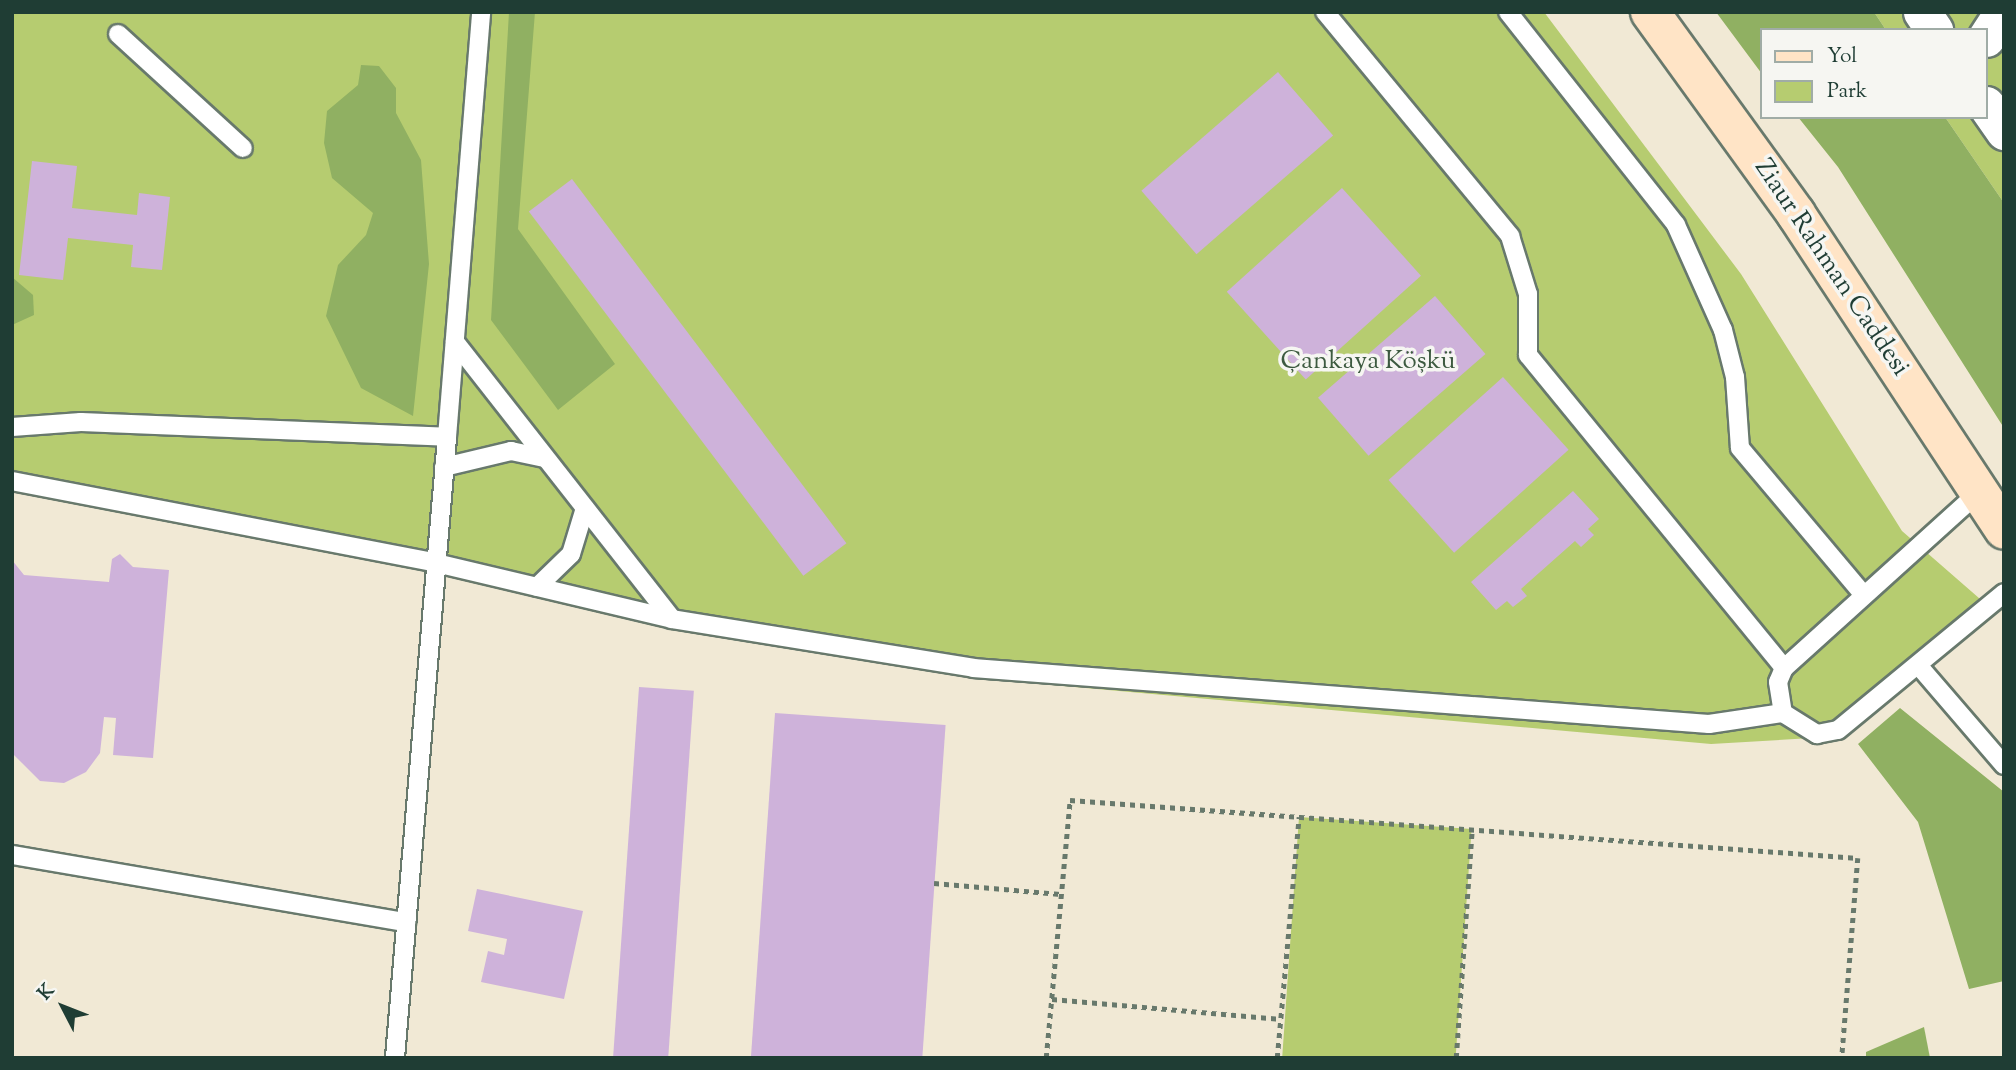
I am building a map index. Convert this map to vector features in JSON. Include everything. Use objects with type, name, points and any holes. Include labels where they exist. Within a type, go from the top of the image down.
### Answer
[{"type":"main road","name":"Ziaur Rahman Caddesi","points":[[1650,12],[1796,214],[2004,530]]},
{"type":"street","points":[[1922,12],[1933,28]]},
{"type":"street","points":[[1988,35],[2003,12]]},
{"type":"lane","points":[[395,1058],[481,12]]},
{"type":"lane","points":[[1325,12],[1510,236],[1528,294],[1528,355],[1784,668]]},
{"type":"lane","points":[[1508,12],[1676,225],[1723,330],[1735,377],[1740,448],[1864,595]]},
{"type":"lane","points":[[118,33],[243,148]]},
{"type":"lane","points":[[455,342],[672,619]]},
{"type":"lane","points":[[12,428],[81,422],[447,437]]},
{"type":"lane","points":[[444,467],[511,451],[544,458]]},
{"type":"lane","points":[[12,481],[436,562],[672,619],[973,668],[1709,724],[1783,713],[1817,734],[1838,730],[2004,593]]},
{"type":"lane","points":[[1783,713],[1778,682],[1784,668],[1979,492]]},
{"type":"lane","points":[[537,587],[571,554],[585,508]]},
{"type":"lane","points":[[1918,664],[2004,765]]},
{"type":"lane","points":[[12,855],[407,922]]},
{"type":"path","points":[[1046,1058],[1070,800],[1858,858],[1842,1058]]},
{"type":"path","points":[[1277,1058],[1298,817]]},
{"type":"path","points":[[1456,1058],[1472,830]]},
{"type":"path","points":[[934,883],[1061,894]]},
{"type":"path","points":[[1052,999],[1281,1019]]},
{"type":"green space","name":"Çankaya Köşkü","points":[[12,12],[1544,12],[1741,274],[1902,531],[1995,612],[1845,736],[1711,744],[973,678],[673,629],[12,472]]},
{"type":"green space","points":[[509,12],[535,12],[518,229],[615,364],[558,410],[491,320]]},
{"type":"green space","points":[[1716,12],[1874,12],[1885,28],[1760,28],[1760,71]]},
{"type":"green space","points":[[1874,12],[2004,12],[2004,203],[1946,119],[1988,119],[1988,28],[1885,28]]},
{"type":"green space","points":[[361,65],[379,66],[396,88],[396,113],[421,160],[429,264],[413,416],[361,388],[326,316],[338,265],[366,235],[373,213],[332,178],[324,143],[327,111],[358,85]]},
{"type":"green space","points":[[1800,119],[1946,119],[2004,203],[2004,428],[1838,167]]},
{"type":"green space","points":[[12,277],[33,295],[34,315],[12,325]]},
{"type":"green space","points":[[1900,708],[2004,792],[2004,981],[1969,989],[1918,822],[1858,744]]},
{"type":"green space","points":[[1299,817],[1472,829],[1456,1058],[1282,1058]]},
{"type":"green space","points":[[1924,1027],[1930,1058],[1866,1058],[1866,1052]]},
{"type":"building","points":[[1278,72],[1333,135],[1197,254],[1141,191]]},
{"type":"building","points":[[32,161],[77,166],[72,208],[137,215],[139,193],[170,197],[162,270],[131,267],[133,245],[68,238],[63,280],[19,275]]},
{"type":"building","points":[[572,179],[846,543],[803,576],[529,211]]},
{"type":"building","points":[[1342,188],[1421,276],[1306,379],[1227,292]]},
{"type":"building","points":[[1435,296],[1486,354],[1369,456],[1318,398]]},
{"type":"building","points":[[1503,377],[1569,450],[1454,553],[1389,480]]},
{"type":"building","points":[[1573,491],[1599,519],[1588,529],[1594,535],[1581,547],[1575,541],[1521,589],[1527,596],[1513,607],[1507,601],[1496,610],[1471,582]]},
{"type":"building","points":[[120,554],[133,567],[169,570],[153,758],[113,755],[116,718],[104,717],[100,753],[86,772],[64,783],[40,781],[12,753],[12,560],[24,575],[109,582],[112,559]]},
{"type":"building","points":[[639,687],[694,691],[668,1058],[613,1058]]},
{"type":"building","points":[[775,713],[946,725],[922,1058],[751,1058]]},
{"type":"building","points":[[477,889],[583,911],[564,999],[481,982],[488,951],[504,955],[507,939],[468,931]]}]
